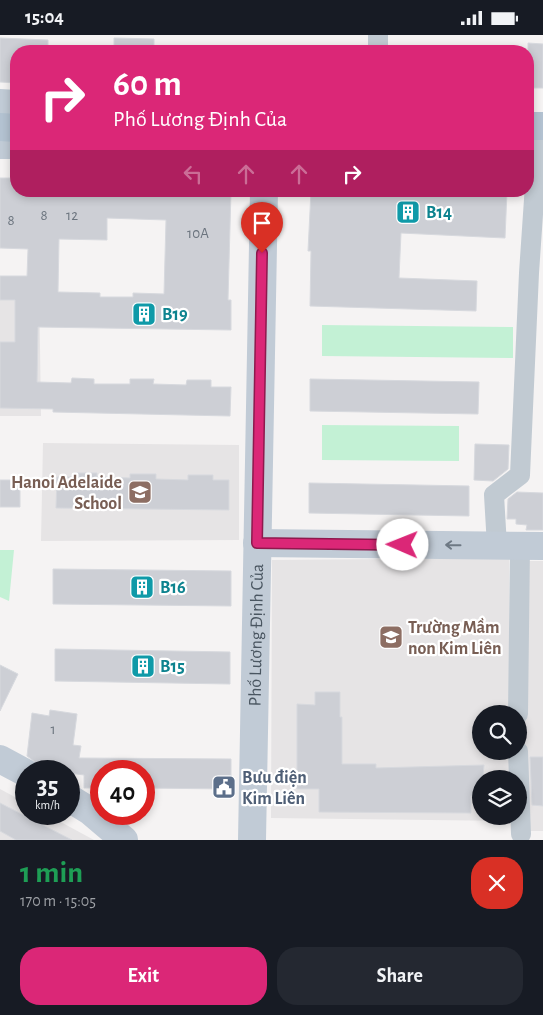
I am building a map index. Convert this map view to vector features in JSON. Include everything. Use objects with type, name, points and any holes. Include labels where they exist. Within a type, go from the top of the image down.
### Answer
[{"type":"street","points":[[534,170],[536,126]]},
{"type":"street","name":"Phố Lương Định Của","points":[[252,840],[264,197]]},
{"type":"street","points":[[518,705],[520,546],[494,495],[520,475],[533,197]]},
{"type":"street","points":[[257,543],[520,546]]},
{"type":"street","points":[[0,759],[15,767]]},
{"type":"street","points":[[518,760],[521,834]]},
{"type":"street","points":[[80,805],[124,840]]},
{"type":"shaded area","points":[[0,276],[39,277],[41,416],[0,416]]},
{"type":"shaded area","name":"Hanoi Adelaide School","points":[[43,443],[239,445],[239,540],[41,541]]},
{"type":"shaded area","name":"Trường Mầm non Kim Liên","points":[[509,558],[509,705],[472,705],[472,760],[509,760],[509,770],[472,770],[472,821],[271,818],[272,560]]},
{"type":"shaded area","points":[[523,561],[543,561],[543,831],[523,831],[523,825],[527,825],[527,770],[523,770],[523,760],[527,760],[527,705],[523,705]]},
{"type":"shaded area","points":[[0,789],[15,797],[15,825],[66,825],[94,840],[0,840]]},
{"type":"green space","points":[[322,325],[513,327],[513,358],[322,356]]},
{"type":"green space","points":[[322,425],[459,426],[459,461],[322,460]]},
{"type":"green space","points":[[0,550],[14,550],[9,601],[0,597]]},
{"type":"building","points":[[0,38],[48,40],[48,45],[10,45],[10,83],[0,82]]},
{"type":"building","points":[[114,38],[154,39],[154,45],[114,45]]},
{"type":"building","points":[[528,43],[543,44],[543,88],[534,88],[534,45],[528,45]]},
{"type":"building","points":[[0,178],[10,178],[10,197],[231,197],[228,300],[231,300],[231,330],[38,327],[37,382],[71,383],[72,378],[94,379],[94,384],[130,384],[130,379],[154,379],[153,384],[186,385],[187,380],[211,380],[211,387],[231,387],[230,416],[53,412],[53,409],[0,408],[0,342],[15,342],[15,300],[0,300],[0,276],[27,276],[28,249],[0,248]],"holes":[[[107,218],[166,220],[164,294],[133,293],[133,297],[100,297],[100,293],[58,292],[59,239],[107,240]]]},
{"type":"building","name":"B14","points":[[311,197],[507,197],[505,238],[401,233],[399,278],[477,281],[476,311],[310,306],[311,251],[308,251]]},
{"type":"building","points":[[310,379],[479,382],[478,414],[310,411]]},
{"type":"building","points":[[475,444],[509,445],[508,469],[493,481],[474,480]]},
{"type":"building","points":[[73,473],[97,473],[97,477],[130,478],[130,474],[156,474],[156,479],[188,480],[188,475],[213,475],[213,480],[229,480],[229,510],[56,508],[57,477],[74,477]]},
{"type":"building","points":[[0,480],[20,480],[20,507],[0,507]]},
{"type":"building","points":[[309,483],[469,486],[469,516],[309,513]]},
{"type":"building","points":[[517,492],[543,493],[543,530],[526,530],[527,525],[516,524],[516,519],[507,519],[508,499]]},
{"type":"building","name":"B16","points":[[53,569],[231,571],[231,606],[53,604]]},
{"type":"building","name":"B15","points":[[55,649],[230,652],[230,684],[55,681]]},
{"type":"building","points":[[0,665],[18,674],[0,711]]},
{"type":"building","points":[[315,692],[340,692],[342,764],[376,764],[376,768],[484,765],[484,770],[472,770],[471,813],[319,812],[319,789],[297,789],[297,704],[315,705]]},
{"type":"building","points":[[50,710],[77,714],[73,745],[81,746],[79,758],[231,759],[231,789],[155,788],[155,760],[90,760],[90,788],[84,788],[84,775],[80,774],[80,760],[32,760],[27,756],[32,713],[49,716]]},
{"type":"building","points":[[530,757],[543,757],[543,806],[532,805]]},
{"type":"building","points":[[0,803],[15,811],[15,825],[43,825],[72,840],[16,840],[0,831]]},
{"type":"place","name":"B14","points":[[408,212]]},
{"type":"place","name":"B19","points":[[144,314]]},
{"type":"place","name":"Hanoi Adelaide School","points":[[140,492]]},
{"type":"place","name":"B16","points":[[142,587]]},
{"type":"place","name":"Trường Mầm non Kim Liên","points":[[391,637]]},
{"type":"place","name":"B15","points":[[143,666]]},
{"type":"place","name":"Bưu điện Kim Liên","points":[[224,787]]},
{"type":"route","points":[[262,253],[257,543],[403,545]]}]
